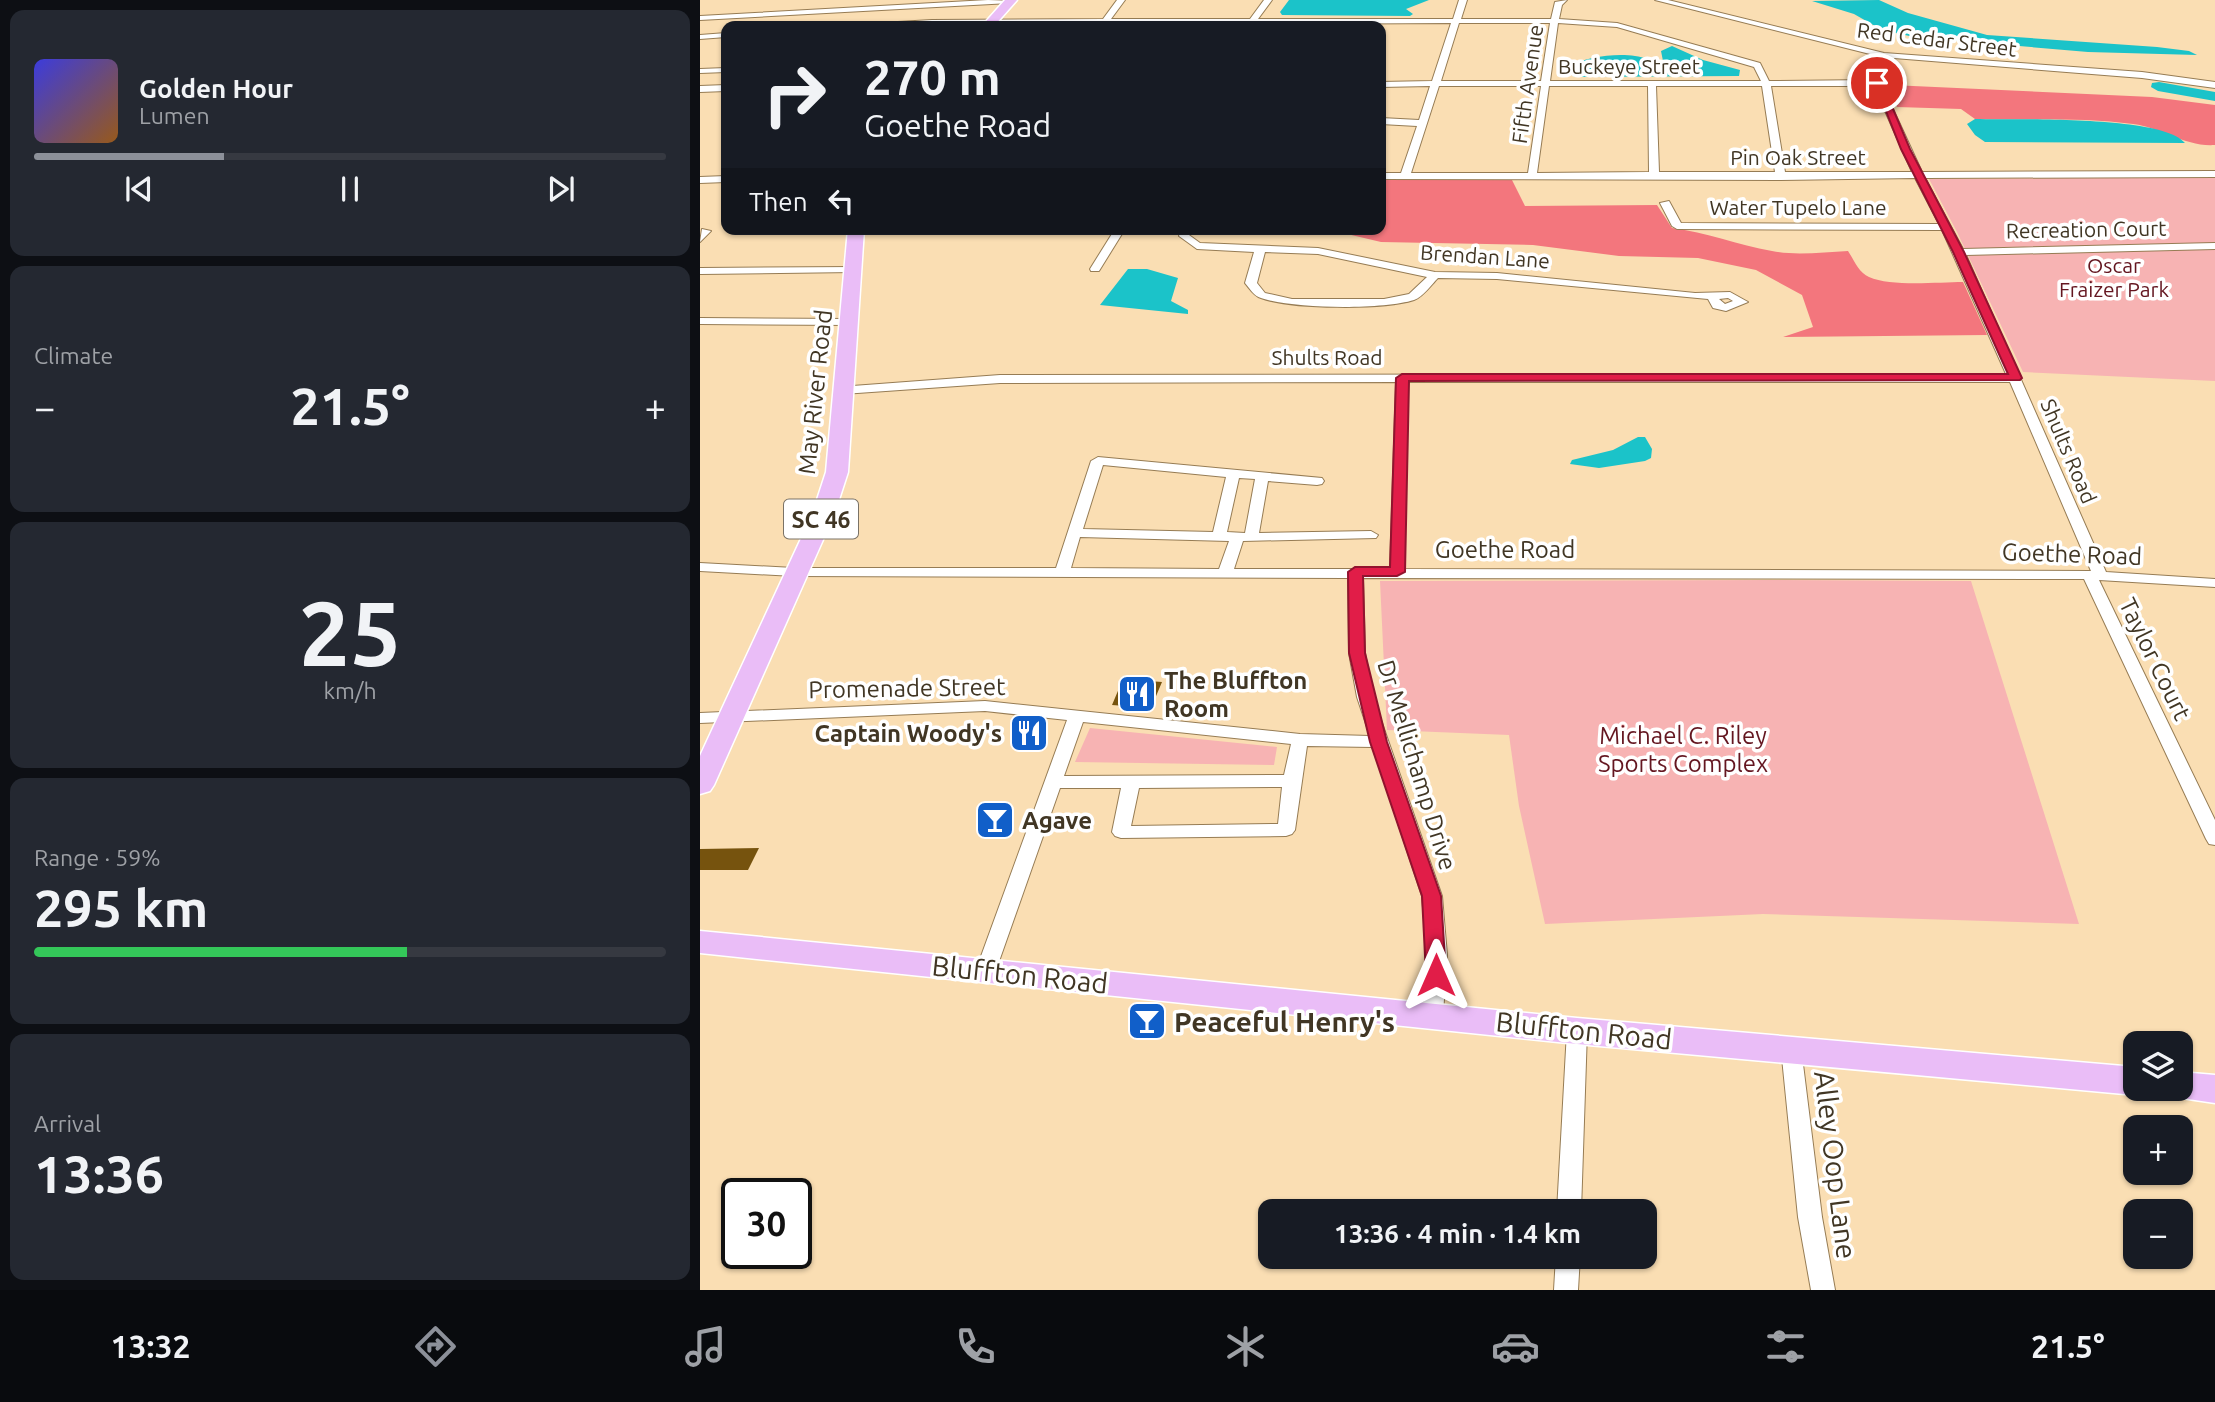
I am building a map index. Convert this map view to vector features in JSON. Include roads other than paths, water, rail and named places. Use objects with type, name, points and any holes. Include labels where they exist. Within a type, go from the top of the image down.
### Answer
[{"type":"main road","points":[[992,21],[1010,0]]},
{"type":"main road","name":"May River Road","points":[[700,785],[794,572],[823,515],[837,472],[856,235]]},
{"type":"main road","name":"Bluffton Road","points":[[700,942],[1433,1014],[1577,1031],[1791,1048],[2123,1080]]},
{"type":"main road","points":[[2193,1087],[2215,1089]]},
{"type":"street","points":[[700,18],[1010,0]]},
{"type":"street","points":[[1105,21],[1121,0]]},
{"type":"street","points":[[1253,21],[1268,0]]},
{"type":"street","points":[[1405,177],[1463,0]]},
{"type":"street","name":"Fifth Avenue","points":[[1532,177],[1554,22],[1558,4],[1563,0]]},
{"type":"street","name":"Red Cedar Street","points":[[1659,0],[1892,55],[2142,75],[2215,85]]},
{"type":"street","points":[[933,21],[945,8]]},
{"type":"street","points":[[1386,23],[1554,22],[1617,25],[1748,60],[1757,65],[1766,83],[1781,177]]},
{"type":"street","points":[[700,37],[721,36]]},
{"type":"street","points":[[1892,55],[1880,68],[1877,83],[1959,252],[2016,378]]},
{"type":"street","points":[[700,71],[721,70]]},
{"type":"street","name":"Buckeye Street","points":[[1386,84],[1877,83]]},
{"type":"street","points":[[1652,84],[1654,177]]},
{"type":"street","points":[[700,89],[721,88]]},
{"type":"street","points":[[1386,121],[1421,123]]},
{"type":"street","name":"Pin Oak Street","points":[[1386,176],[2215,174]]},
{"type":"street","points":[[700,180],[721,179]]},
{"type":"street","name":"Water Tupelo Lane","points":[[1665,203],[1677,226],[1945,227]]},
{"type":"street","points":[[1095,269],[1116,235]]},
{"type":"street","name":"Brendan Lane","points":[[1184,235],[1197,246],[1318,251],[1435,275],[1520,278],[1712,296]]},
{"type":"street","name":"Recreation Court","points":[[1959,252],[2215,246]]},
{"type":"street","points":[[1260,250],[1251,283],[1262,295],[1292,302],[1384,302],[1413,296],[1435,275]]},
{"type":"street","points":[[700,271],[854,269]]},
{"type":"street","points":[[700,321],[850,322]]},
{"type":"street","points":[[1397,572],[1402,378]]},
{"type":"street","name":"Shults Road","points":[[843,390],[1000,379],[2016,378],[2095,575]]},
{"type":"street","points":[[1062,572],[1077,533],[1098,461],[1317,481]]},
{"type":"street","points":[[1219,536],[1233,474]]},
{"type":"street","points":[[1225,573],[1244,537],[1262,477]]},
{"type":"street","points":[[1077,533],[1244,537],[1371,535]]},
{"type":"street","points":[[700,567],[794,572]]},
{"type":"street","name":"Goethe Road","points":[[794,572],[2095,575],[2215,583]]},
{"type":"street","name":"Dr Mellichamp Drive","points":[[1355,572],[1357,653],[1378,742],[1432,896],[1437,955],[1433,1014]]},
{"type":"street","name":"Taylor Court","points":[[2095,575],[2215,839]]},
{"type":"street","name":"Promenade Street","points":[[700,718],[985,706],[1300,740],[1378,742]]},
{"type":"street","points":[[986,970],[1077,716]]},
{"type":"street","points":[[1131,782],[1121,832],[1286,830],[1300,740]]},
{"type":"street","points":[[1054,782],[1292,781]]},
{"type":"street","points":[[1570,1199],[1577,1031]]},
{"type":"street","name":"Alley Oop Lane","points":[[1791,1048],[1810,1217],[1823,1290]]},
{"type":"street","points":[[1566,1290],[1567,1269]]},
{"type":"water","points":[[1289,0],[1429,0],[1406,9],[1413,14],[1410,16],[1282,15],[1280,12]]},
{"type":"water","points":[[1879,0],[1908,13],[1987,35],[2157,47],[2189,51],[2197,55],[2088,52],[1914,37],[1882,30],[1854,14],[1812,1]]},
{"type":"water","points":[[1672,46],[1703,60],[1740,70],[1739,76],[1575,77],[1567,72],[1567,67],[1591,58],[1627,55],[1663,61],[1661,51]]},
{"type":"water","points":[[2152,83],[2215,92],[2215,101],[2158,91],[2151,87]]},
{"type":"water","points":[[1975,119],[2119,123],[2171,134],[2185,143],[1985,142],[1975,135],[1967,124]]},
{"type":"water","points":[[1128,269],[1147,269],[1178,278],[1171,301],[1188,310],[1188,314],[1100,305]]},
{"type":"water","points":[[1638,437],[1645,437],[1652,449],[1651,458],[1645,461],[1599,468],[1570,464],[1572,460],[1613,450]]},
{"type":"place","name":"The Bluffton Room","points":[[1137,694]]},
{"type":"place","name":"Captain Woody's","points":[[1029,733]]},
{"type":"place","name":"Agave","points":[[995,820]]},
{"type":"place","name":"Peaceful Henry's","points":[[1147,1021]]},
{"type":"park label","name":"Oscar Fraizer Park","points":[[2114,277]]},
{"type":"park label","name":"Michael C. Riley Sports Complex","points":[[1683,749]]}]
